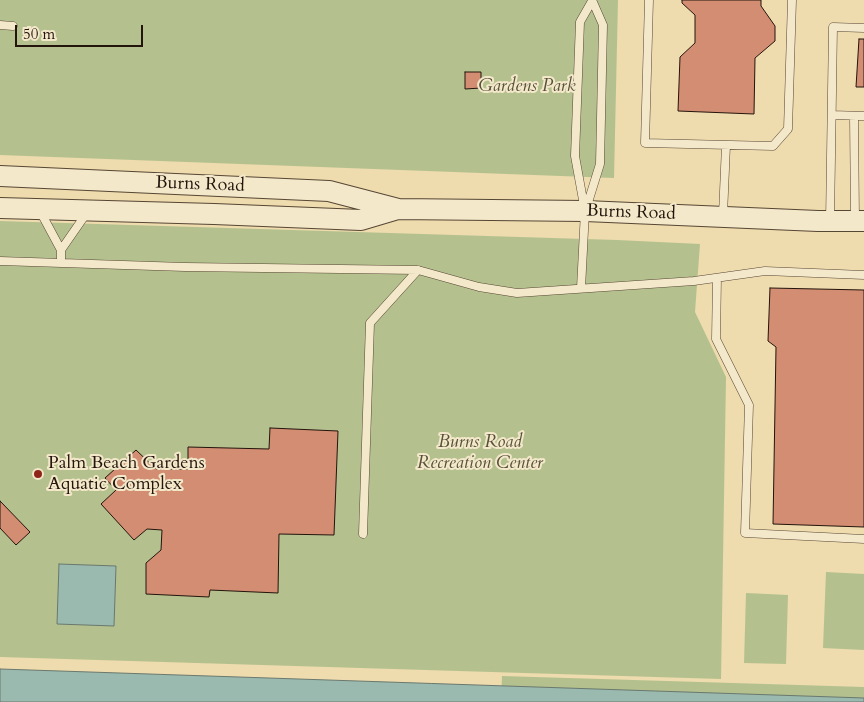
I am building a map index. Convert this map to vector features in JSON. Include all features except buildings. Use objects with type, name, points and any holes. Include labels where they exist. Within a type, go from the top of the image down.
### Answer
[{"type":"street","name":"Burns Road","points":[[0,176],[329,191],[398,209],[585,211],[859,221]]},
{"type":"street","name":"Burns Road","points":[[0,208],[361,220],[398,209]]},
{"type":"lane","points":[[581,288],[585,211],[575,156],[580,22],[592,0]]},
{"type":"lane","points":[[585,211],[600,164],[603,25],[592,0]]},
{"type":"lane","points":[[650,0],[645,143],[773,146],[788,129],[792,0]]},
{"type":"lane","points":[[0,25],[13,26]]},
{"type":"lane","points":[[830,221],[833,27],[864,28]]},
{"type":"lane","points":[[832,115],[864,116]]},
{"type":"lane","points":[[854,116],[859,221]]},
{"type":"lane","points":[[722,217],[726,145]]},
{"type":"lane","points":[[39,209],[61,250],[61,263]]},
{"type":"lane","points":[[61,250],[89,210]]},
{"type":"lane","points":[[0,261],[418,270],[479,287],[517,292],[694,281],[765,271],[864,275]]},
{"type":"lane","points":[[363,534],[370,323],[418,270]]},
{"type":"lane","points":[[717,278],[716,339],[749,404],[745,533],[864,539]]},
{"type":"green space","name":"Gardens Park","points":[[0,0],[618,0],[614,178],[0,155]]},
{"type":"green space","name":"Burns Road Recreation Center","points":[[0,221],[700,244],[695,312],[726,377],[721,679],[0,657]]},
{"type":"green space","points":[[826,572],[864,574],[864,650],[823,648]]},
{"type":"green space","points":[[746,593],[788,595],[786,664],[744,663]]},
{"type":"green space","points":[[502,676],[864,687],[864,702],[501,702]]},
{"type":"water","points":[[59,564],[116,566],[114,626],[57,624]]},
{"type":"water","points":[[0,669],[864,698],[864,702],[0,702]]},
{"type":"place","name":"Palm Beach Gardens Aquatic Complex","points":[[38,474]]}]
